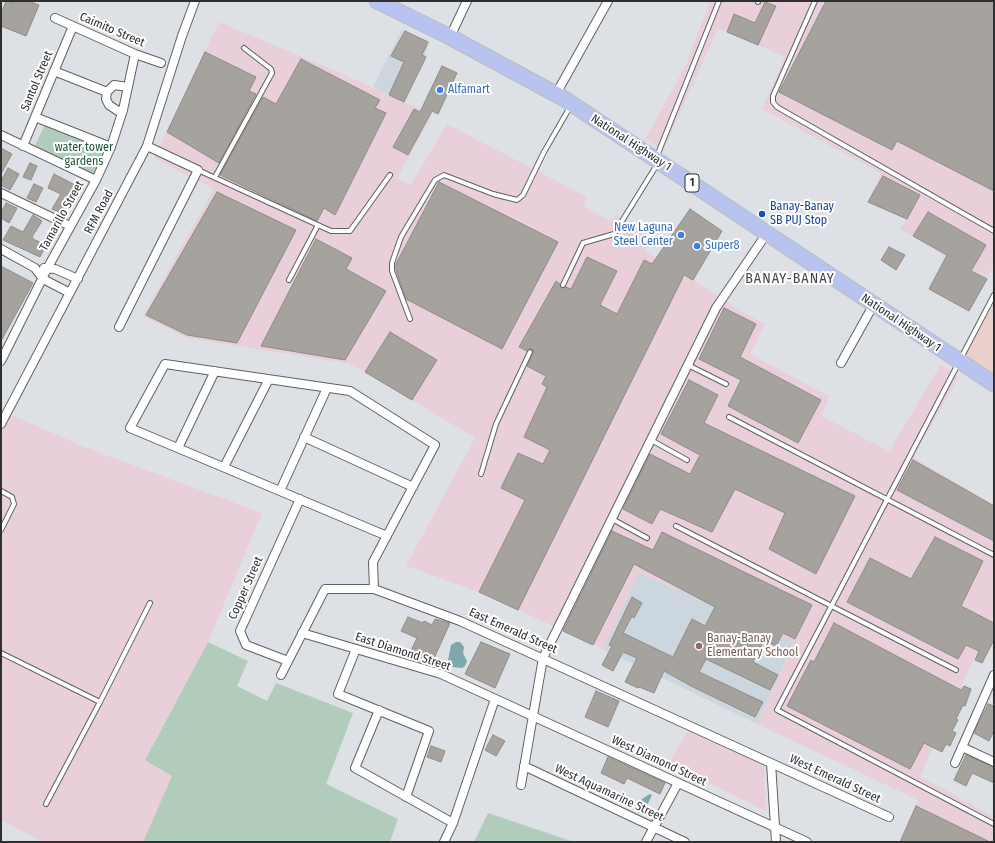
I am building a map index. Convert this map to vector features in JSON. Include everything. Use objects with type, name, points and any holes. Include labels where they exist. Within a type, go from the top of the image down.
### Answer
[{"type":"highway","name":"National Highway 1","points":[[378,1],[450,37],[556,94],[658,160],[994,384]]},
{"type":"street","name":"RFM Road","points":[[1,424],[147,146],[182,36],[196,1]]},
{"type":"street","points":[[450,37],[467,1]]},
{"type":"street","points":[[556,94],[608,1]]},
{"type":"street","name":"Caimito Street","points":[[55,18],[136,54],[161,63]]},
{"type":"street","name":"Santol Street","points":[[23,146],[74,26]]},
{"type":"street","name":"Tamarillo Street","points":[[1,361],[48,267],[96,180],[111,147],[123,110],[136,54]]},
{"type":"street","points":[[54,71],[107,92]]},
{"type":"street","points":[[123,110],[118,111],[109,105],[106,99],[107,92],[114,85],[128,86]]},
{"type":"street","points":[[35,117],[111,147]]},
{"type":"street","points":[[1,136],[96,180]]},
{"type":"street","points":[[119,327],[198,170],[147,146]]},
{"type":"street","points":[[1,193],[70,226]]},
{"type":"street","points":[[521,785],[543,658],[716,308],[767,233]]},
{"type":"street","points":[[1,249],[35,268],[42,279],[70,293]]},
{"type":"street","points":[[35,268],[48,267],[78,279]]},
{"type":"street","points":[[841,363],[874,304]]},
{"type":"street","points":[[374,589],[373,562],[387,536],[413,487],[435,445],[350,391],[165,364],[130,428],[387,536]]},
{"type":"street","points":[[178,448],[215,371]]},
{"type":"street","points":[[224,467],[269,379]]},
{"type":"street","points":[[280,491],[327,388]]},
{"type":"street","points":[[304,437],[413,487]]},
{"type":"street","name":"Copper Street","points":[[288,662],[246,646],[240,631],[300,499]]},
{"type":"street","name":"East Emerald Street","points":[[281,675],[325,589],[374,589],[460,621],[771,763]]},
{"type":"street","name":"East Diamond Street","points":[[302,633],[441,674],[533,716]]},
{"type":"street","points":[[356,649],[338,694],[429,731],[406,797]]},
{"type":"street","points":[[955,764],[994,675]]},
{"type":"street","points":[[444,842],[453,823],[495,699]]},
{"type":"street","points":[[379,710],[355,768],[453,823]]},
{"type":"street","name":"West Diamond Street","points":[[533,716],[807,842]]},
{"type":"street","points":[[962,747],[994,762]]},
{"type":"street","points":[[771,763],[776,842]]},
{"type":"street","name":"West Emerald Street","points":[[771,763],[889,817]]},
{"type":"street","name":"West Aquamarine Street","points":[[524,766],[685,842]]},
{"type":"street","points":[[646,842],[678,783]]},
{"type":"lane","points":[[563,285],[583,243],[614,234],[658,160],[719,1]]},
{"type":"lane","points":[[815,1],[773,96],[773,102],[777,107],[994,231]]},
{"type":"lane","points":[[215,178],[272,73],[271,69],[244,48]]},
{"type":"lane","points":[[410,320],[392,271],[392,263],[401,237],[435,180],[444,175],[493,194],[517,200],[523,195],[544,152],[571,104]]},
{"type":"lane","points":[[198,170],[331,231],[350,231],[390,175]]},
{"type":"lane","points":[[289,280],[318,225]]},
{"type":"lane","points":[[994,296],[886,499],[777,710],[994,824]]},
{"type":"lane","points":[[481,474],[496,424],[530,352]]},
{"type":"lane","points":[[688,365],[726,384]]},
{"type":"lane","points":[[729,417],[994,556]]},
{"type":"lane","points":[[651,440],[687,460]]},
{"type":"lane","points":[[1,491],[12,497],[14,504],[1,530]]},
{"type":"lane","points":[[612,519],[647,538]]},
{"type":"lane","points":[[676,526],[956,670]]},
{"type":"lane","points":[[46,804],[150,603]]},
{"type":"lane","points":[[1,653],[100,702]]},
{"type":"shaded area","points":[[710,1],[994,1],[994,266],[987,279],[946,257],[900,229],[907,219],[867,202],[881,173],[762,109],[785,57],[718,28],[663,151],[646,138],[686,65]]},
{"type":"shaded area","points":[[219,22],[334,70],[432,115],[397,178],[411,185],[447,124],[587,197],[583,206],[610,221],[616,215],[650,237],[644,251],[741,311],[765,324],[750,354],[829,396],[821,416],[889,451],[941,364],[959,377],[913,457],[994,505],[994,615],[920,776],[994,817],[994,842],[900,842],[918,800],[757,724],[794,642],[639,573],[603,649],[479,592],[406,566],[475,438],[352,364],[187,338],[143,316],[214,189],[154,158]]},
{"type":"shaded area","points":[[402,30],[430,42],[425,54],[427,55],[404,102],[373,87]]},
{"type":"shaded area","points":[[994,303],[994,377],[962,358]]},
{"type":"shaded area","points":[[2,411],[87,448],[262,513],[208,642],[145,759],[172,776],[143,842],[43,842],[1,820]]},
{"type":"shaded area","name":"Banay-Banay Elementary School","points":[[639,573],[707,603],[711,597],[794,642],[757,724],[603,649]]},
{"type":"shaded area","points":[[688,731],[764,764],[766,811],[669,764]]},
{"type":"green space","name":"water tower gardens","points":[[45,125],[105,150],[94,174],[34,147]]},
{"type":"green space","points":[[208,642],[248,661],[237,686],[267,701],[276,683],[353,713],[326,784],[398,819],[390,842],[143,842],[172,776],[145,760]]},
{"type":"green space","points":[[488,813],[574,842],[474,842]]},
{"type":"water","points":[[456,642],[460,642],[464,647],[463,653],[467,661],[465,666],[462,668],[453,667],[448,660],[451,645]]},
{"type":"water","points":[[650,794],[652,795],[646,808],[639,813],[633,809],[635,804]]},
{"type":"building","points":[[6,1],[14,3],[15,1],[28,1],[39,5],[26,36],[1,26],[1,14]]},
{"type":"building","points":[[826,1],[994,1],[994,191],[897,141],[892,150],[779,92]]},
{"type":"building","points":[[765,2],[776,6],[758,45],[727,32],[734,14],[755,23]]},
{"type":"building","points":[[405,31],[428,42],[422,55],[426,57],[404,102],[389,95],[404,62],[391,56]]},
{"type":"building","points":[[205,52],[256,77],[249,91],[256,94],[219,163],[167,132]]},
{"type":"building","points":[[301,59],[380,100],[375,108],[386,113],[335,215],[324,208],[317,221],[220,175],[263,97],[276,104]]},
{"type":"building","points":[[442,66],[457,73],[438,114],[432,111],[408,155],[393,147],[414,109],[420,112]]},
{"type":"building","points":[[1,148],[12,154],[1,174]]},
{"type":"building","points":[[30,163],[37,166],[31,180],[23,177]]},
{"type":"building","points":[[8,168],[19,174],[10,190],[1,185],[1,181]]},
{"type":"building","points":[[54,174],[75,185],[61,213],[52,209],[61,194],[48,188]]},
{"type":"building","points":[[883,176],[920,195],[907,219],[868,202]]},
{"type":"building","points":[[439,182],[558,242],[502,349],[406,299],[396,270],[396,264]]},
{"type":"building","points":[[34,184],[43,188],[36,202],[27,198]]},
{"type":"building","points":[[217,192],[296,230],[237,343],[187,335],[146,315]]},
{"type":"building","points":[[6,203],[17,208],[9,223],[1,218],[1,213]]},
{"type":"building","points":[[690,209],[722,231],[693,280],[684,275],[518,610],[479,592],[525,500],[501,488],[518,453],[543,464],[550,450],[524,437],[547,387],[542,384],[546,376],[527,366],[533,350],[530,349],[527,351],[519,347],[556,281],[560,284],[561,288],[566,287],[571,289],[587,257],[617,271],[600,305],[617,314],[644,260],[652,264]]},
{"type":"building","points":[[928,212],[986,245],[971,271],[987,279],[969,311],[929,289],[947,255],[913,236]]},
{"type":"building","points":[[33,215],[42,221],[32,237],[33,239],[46,245],[40,257],[3,240],[11,226],[23,232]]},
{"type":"building","points":[[316,239],[352,258],[346,269],[386,291],[345,360],[261,346]]},
{"type":"building","points":[[889,247],[905,255],[896,270],[881,260]]},
{"type":"building","points":[[1,266],[33,283],[1,341]]},
{"type":"building","points":[[724,308],[756,324],[740,357],[821,400],[798,443],[728,406],[741,380],[699,359]]},
{"type":"building","points":[[390,332],[437,360],[412,400],[365,372]]},
{"type":"building","points":[[689,380],[718,395],[704,423],[855,496],[816,574],[769,549],[785,513],[735,489],[712,532],[660,509],[652,524],[623,509],[650,454],[690,474],[700,455],[661,434]]},
{"type":"building","points":[[913,460],[994,506],[994,541],[897,490]]},
{"type":"building","points":[[612,531],[653,550],[662,532],[812,605],[795,639],[783,633],[776,646],[764,640],[753,662],[778,675],[770,690],[706,659],[699,672],[763,702],[755,717],[664,671],[654,693],[625,682],[637,658],[623,652],[613,671],[602,665],[612,646],[609,645],[632,597],[642,603],[634,618],[632,616],[623,633],[673,657],[692,619],[705,626],[715,607],[634,564],[593,645],[563,631]]},
{"type":"building","points":[[935,537],[983,561],[961,606],[994,623],[994,640],[982,663],[975,660],[979,651],[966,645],[958,659],[847,602],[870,558],[911,579]]},
{"type":"building","points":[[408,617],[423,623],[424,621],[432,625],[435,619],[450,623],[431,665],[408,657],[417,638],[401,631]]},
{"type":"building","points":[[834,623],[961,690],[964,686],[971,689],[965,706],[963,705],[956,719],[958,720],[952,731],[956,733],[950,746],[946,744],[942,752],[924,743],[910,769],[787,706],[811,660],[814,662]]},
{"type":"building","points":[[481,642],[510,654],[495,688],[465,674]]},
{"type":"building","points":[[596,691],[619,701],[608,727],[585,717]]},
{"type":"building","points":[[988,704],[994,706],[994,731],[989,741],[974,733]]},
{"type":"building","points":[[493,735],[505,741],[496,756],[485,750]]},
{"type":"building","points":[[431,746],[445,751],[441,762],[427,757]]},
{"type":"building","points":[[966,755],[994,767],[994,783],[972,773],[966,786],[954,780]]},
{"type":"building","points":[[608,757],[665,783],[660,794],[627,778],[624,784],[601,773]]},
{"type":"building","points":[[916,806],[990,842],[900,842]]},
{"type":"place","name":"Alfamart","points":[[440,90]]},
{"type":"place","name":"Banay-Banay SB PUJ Stop","points":[[762,214]]},
{"type":"place","name":"New Laguna Steel Center","points":[[681,235]]},
{"type":"place","name":"Super8","points":[[697,246]]},
{"type":"place","name":"Banay-Banay Elementary School","points":[[699,646]]},
{"type":"district","name":"BANAY-BANAY","points":[[790,279]]}]
